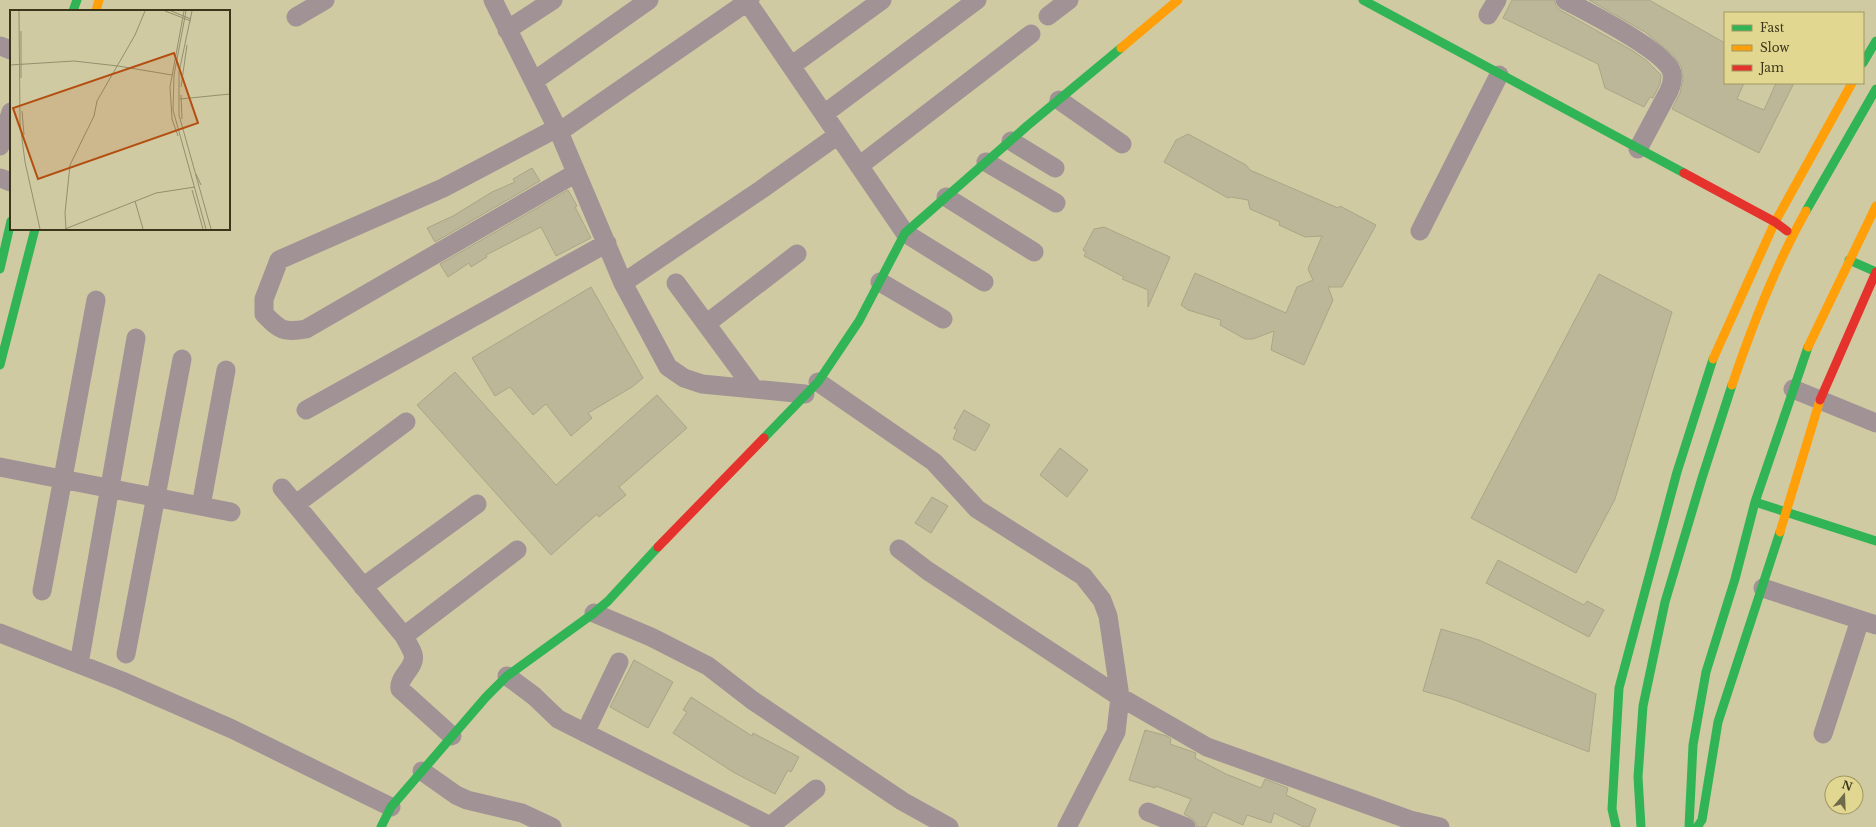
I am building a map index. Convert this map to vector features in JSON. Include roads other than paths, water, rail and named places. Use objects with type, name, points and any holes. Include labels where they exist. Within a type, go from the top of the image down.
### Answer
[{"type":"street","points":[[73,10],[77,0]]},
{"type":"street","points":[[96,10],[100,0]]},
{"type":"street","points":[[296,17],[325,0]]},
{"type":"street","points":[[493,0],[558,130],[623,283],[668,367],[684,378],[702,384],[754,389],[812,388],[934,462],[977,509],[1083,576],[1092,585],[1102,600],[1108,616],[1120,697],[1116,732],[1067,827]]},
{"type":"street","points":[[507,30],[553,0]]},
{"type":"street","points":[[534,81],[650,0]]},
{"type":"street","points":[[792,66],[882,0]]},
{"type":"street","points":[[824,114],[977,0]]},
{"type":"street","points":[[1048,16],[1069,0]]},
{"type":"street","points":[[381,827],[391,807],[452,736],[507,676],[594,613],[608,601],[812,388],[859,321],[905,233],[1011,140],[1178,0]]},
{"type":"street","points":[[1363,0],[1499,75],[1775,222],[1793,235]]},
{"type":"street","points":[[1566,0],[1610,24],[1660,57],[1671,70],[1672,82],[1669,91],[1638,149]]},
{"type":"street","points":[[576,173],[306,329],[290,332],[276,326],[264,314],[264,299],[279,260],[443,188],[558,130],[748,1],[905,233],[984,282]]},
{"type":"street","points":[[859,166],[1031,34]]},
{"type":"street","points":[[1876,41],[1865,60],[1876,61]]},
{"type":"street","points":[[0,46],[10,50]]},
{"type":"street","points":[[1420,231],[1499,75]]},
{"type":"street","points":[[1616,827],[1612,809],[1619,688],[1677,472],[1717,347],[1775,222],[1851,84]]},
{"type":"street","points":[[1641,827],[1638,777],[1643,706],[1654,652],[1672,580],[1702,478],[1747,340],[1793,235],[1876,89]]},
{"type":"street","points":[[1059,100],[1122,144]]},
{"type":"street","points":[[0,146],[10,115]]},
{"type":"street","points":[[623,283],[762,189],[838,134]]},
{"type":"street","points":[[1011,140],[1056,168]]},
{"type":"street","points":[[986,162],[1056,204]]},
{"type":"street","points":[[0,178],[10,182]]},
{"type":"street","points":[[946,197],[1034,252]]},
{"type":"street","points":[[1689,827],[1693,746],[1706,672],[1735,579],[1755,502],[1809,343],[1876,206]]},
{"type":"street","points":[[0,269],[10,225]]},
{"type":"street","points":[[0,365],[34,230]]},
{"type":"street","points":[[306,410],[607,243]]},
{"type":"street","points":[[706,324],[797,254]]},
{"type":"street","points":[[1697,827],[1702,820],[1706,782],[1718,722],[1763,588],[1785,511],[1820,401],[1876,272],[1849,260]]},
{"type":"street","points":[[880,282],[943,319]]},
{"type":"street","points":[[676,283],[754,389]]},
{"type":"street","points":[[42,591],[96,300]]},
{"type":"street","points":[[79,664],[108,488],[136,338]]},
{"type":"street","points":[[126,654],[182,359]]},
{"type":"street","points":[[201,506],[226,370]]},
{"type":"street","points":[[1793,389],[1876,423]]},
{"type":"street","points":[[296,504],[406,422]]},
{"type":"street","points":[[0,468],[231,512]]},
{"type":"street","points":[[282,488],[404,636],[414,659],[401,679],[400,690],[452,736]]},
{"type":"street","points":[[1755,502],[1876,541]]},
{"type":"street","points":[[363,587],[477,504]]},
{"type":"street","points":[[899,549],[928,571],[1120,697],[1207,747],[1408,823],[1440,827]]},
{"type":"street","points":[[404,636],[517,550]]},
{"type":"street","points":[[1763,588],[1868,623],[1823,734]]},
{"type":"street","points":[[594,613],[651,637],[708,666],[752,700],[902,801],[949,827]]},
{"type":"street","points":[[0,633],[79,664],[232,729],[391,807]]},
{"type":"street","points":[[1630,646],[1654,652]]},
{"type":"street","points":[[585,733],[619,662]]},
{"type":"street","points":[[507,676],[534,696],[558,719],[770,827],[816,789]]},
{"type":"street","points":[[422,772],[456,796],[522,813],[552,827]]},
{"type":"street","points":[[1148,812],[1186,827]]}]
